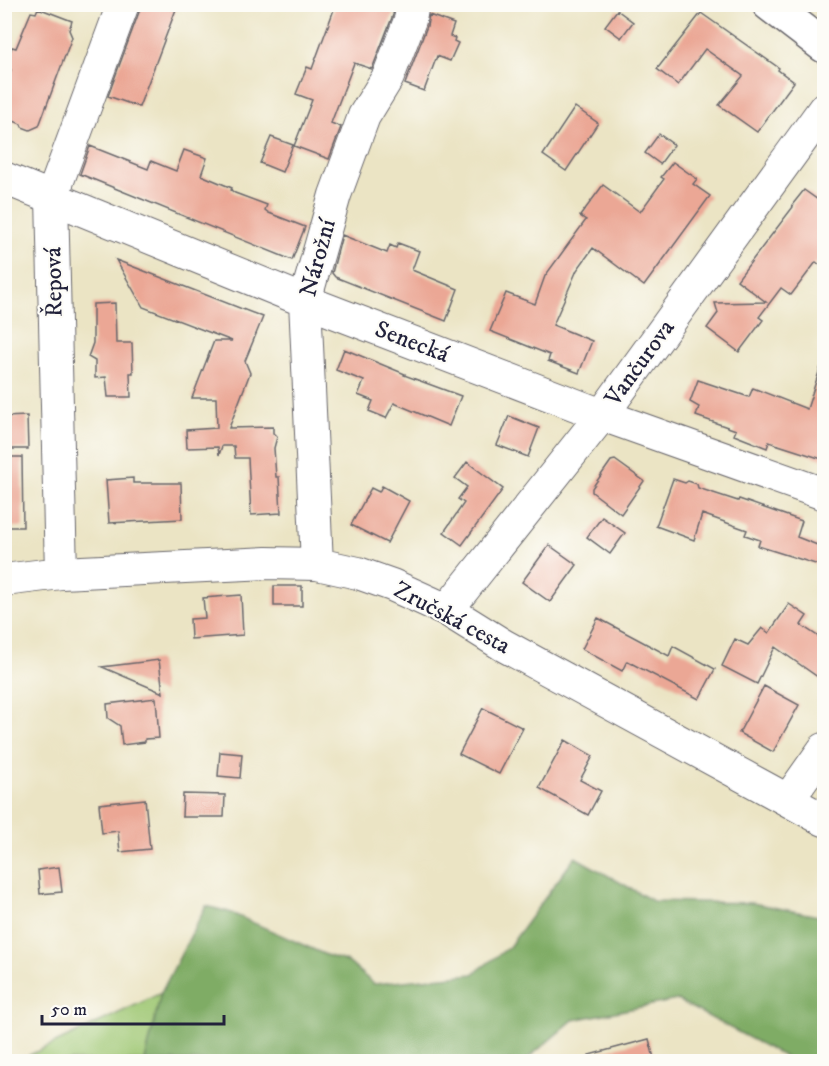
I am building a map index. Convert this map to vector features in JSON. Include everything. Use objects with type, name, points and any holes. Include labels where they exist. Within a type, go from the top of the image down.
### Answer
[{"type":"main road","points":[[769,4],[825,46]]},
{"type":"street","name":"Řepová","points":[[61,573],[52,197],[123,4]]},
{"type":"street","name":"Nárožní","points":[[317,564],[305,301],[334,195],[364,116],[388,77],[410,20],[413,4]]},
{"type":"street","name":"Vančurova","points":[[447,610],[602,415],[825,110]]},
{"type":"street","name":"Senecká","points":[[4,178],[305,301],[602,415],[825,494]]},
{"type":"street","name":"Zručská cesta","points":[[4,580],[61,573],[266,564],[317,564],[357,573],[393,585],[447,610],[503,645],[825,820]]},
{"type":"street","points":[[788,800],[825,749]]},
{"type":"green space","points":[[575,857],[653,901],[752,903],[824,917],[824,1061],[793,1061],[677,1000],[573,1020],[525,1061],[145,1061],[161,993],[206,906],[229,912],[326,955],[348,962],[374,984],[473,974],[509,947]]},
{"type":"green space","points":[[161,993],[145,1061],[17,1061]]},
{"type":"building","points":[[142,4],[178,4],[139,107],[108,96]]},
{"type":"building","points":[[336,4],[395,4],[372,69],[354,63],[331,123],[341,127],[329,159],[294,146],[312,100],[296,94],[307,67],[312,69]]},
{"type":"building","points":[[38,8],[72,21],[69,30],[72,37],[39,126],[30,130],[4,117],[4,88],[11,70],[4,65],[12,47],[16,48],[31,12],[36,13]]},
{"type":"building","points":[[617,10],[633,22],[621,38],[605,26]]},
{"type":"building","points":[[701,13],[779,68],[778,70],[794,82],[757,132],[719,105],[743,76],[705,49],[678,85],[657,69]]},
{"type":"building","points":[[429,15],[454,24],[450,36],[458,43],[450,61],[437,56],[424,91],[405,84]]},
{"type":"building","points":[[575,107],[598,123],[566,171],[543,155]]},
{"type":"building","points":[[659,134],[674,145],[660,164],[645,153]]},
{"type":"building","points":[[271,137],[293,145],[282,172],[260,163]]},
{"type":"building","points":[[90,146],[148,169],[151,161],[176,171],[184,150],[207,158],[201,175],[232,188],[231,190],[235,193],[267,205],[265,210],[269,213],[305,227],[292,260],[80,174]]},
{"type":"building","points":[[673,162],[697,179],[693,184],[710,196],[644,286],[593,248],[577,270],[553,325],[592,341],[579,373],[548,361],[550,355],[490,331],[506,293],[535,304],[545,276],[586,220],[580,216],[603,185],[640,212],[664,179],[661,177]]},
{"type":"building","points":[[804,190],[825,205],[825,269],[816,262],[791,295],[781,288],[759,317],[763,320],[739,352],[707,328],[718,313],[715,303],[766,302],[737,280]]},
{"type":"building","points":[[342,235],[387,253],[390,245],[396,248],[398,243],[419,251],[412,270],[458,289],[446,321],[335,277],[332,273]]},
{"type":"building","points":[[116,260],[263,317],[245,361],[250,373],[229,428],[273,427],[273,433],[277,437],[274,448],[276,477],[279,477],[281,513],[251,515],[248,458],[235,458],[234,446],[222,446],[219,455],[218,447],[187,448],[186,430],[217,428],[216,398],[192,398],[214,341],[232,341],[143,307]]},
{"type":"building","points":[[115,303],[116,343],[132,343],[131,397],[108,397],[106,377],[95,378],[95,361],[88,357],[93,343],[93,304]]},
{"type":"building","points":[[344,349],[461,396],[449,426],[394,403],[386,418],[369,411],[373,401],[358,395],[364,381],[336,370]]},
{"type":"building","points":[[821,366],[825,367],[825,460],[769,442],[767,448],[734,435],[736,430],[696,416],[699,407],[690,402],[698,380],[749,397],[753,388],[807,409]]},
{"type":"building","points":[[27,416],[28,449],[4,449],[4,417]]},
{"type":"building","points":[[509,416],[539,428],[528,457],[497,445]]},
{"type":"building","points":[[4,457],[22,457],[23,527],[4,527]]},
{"type":"building","points":[[615,460],[644,481],[621,514],[592,492],[592,488],[611,461]]},
{"type":"building","points":[[467,462],[503,489],[462,545],[444,532],[464,503],[458,499],[467,487],[455,478]]},
{"type":"building","points":[[133,478],[133,483],[181,483],[182,519],[109,523],[106,480]]},
{"type":"building","points":[[673,479],[685,483],[688,481],[697,484],[698,488],[738,501],[739,499],[802,521],[797,537],[825,548],[825,567],[758,546],[760,540],[745,535],[747,530],[702,514],[694,540],[656,526]]},
{"type":"building","points":[[382,486],[409,501],[387,543],[351,525],[371,488],[379,492]]},
{"type":"building","points":[[602,517],[625,533],[610,554],[587,537]]},
{"type":"building","points":[[549,545],[577,565],[550,602],[522,582]]},
{"type":"building","points":[[274,586],[302,586],[302,606],[274,606]]},
{"type":"building","points":[[241,595],[243,635],[191,639],[190,619],[205,618],[203,598]]},
{"type":"building","points":[[789,604],[807,616],[801,625],[825,641],[825,682],[775,647],[757,684],[722,666],[735,639],[748,645],[762,628],[769,633]]},
{"type":"building","points":[[598,618],[669,656],[673,646],[715,669],[699,699],[627,661],[622,671],[582,649]]},
{"type":"building","points":[[159,660],[163,693],[102,667]]},
{"type":"building","points":[[764,686],[799,705],[773,752],[739,733]]},
{"type":"building","points":[[156,698],[159,738],[122,745],[120,726],[108,718],[107,704]]},
{"type":"building","points":[[483,708],[523,728],[499,774],[459,754]]},
{"type":"building","points":[[565,740],[593,756],[580,780],[601,791],[588,815],[539,788]]},
{"type":"building","points":[[220,752],[242,754],[240,778],[218,776]]},
{"type":"building","points":[[183,794],[225,795],[224,817],[182,817]]},
{"type":"building","points":[[145,799],[150,849],[120,852],[118,831],[102,833],[99,804]]},
{"type":"building","points":[[59,867],[62,892],[40,894],[38,870]]},
{"type":"building","points":[[649,1039],[655,1062],[590,1062],[589,1055]]}]
